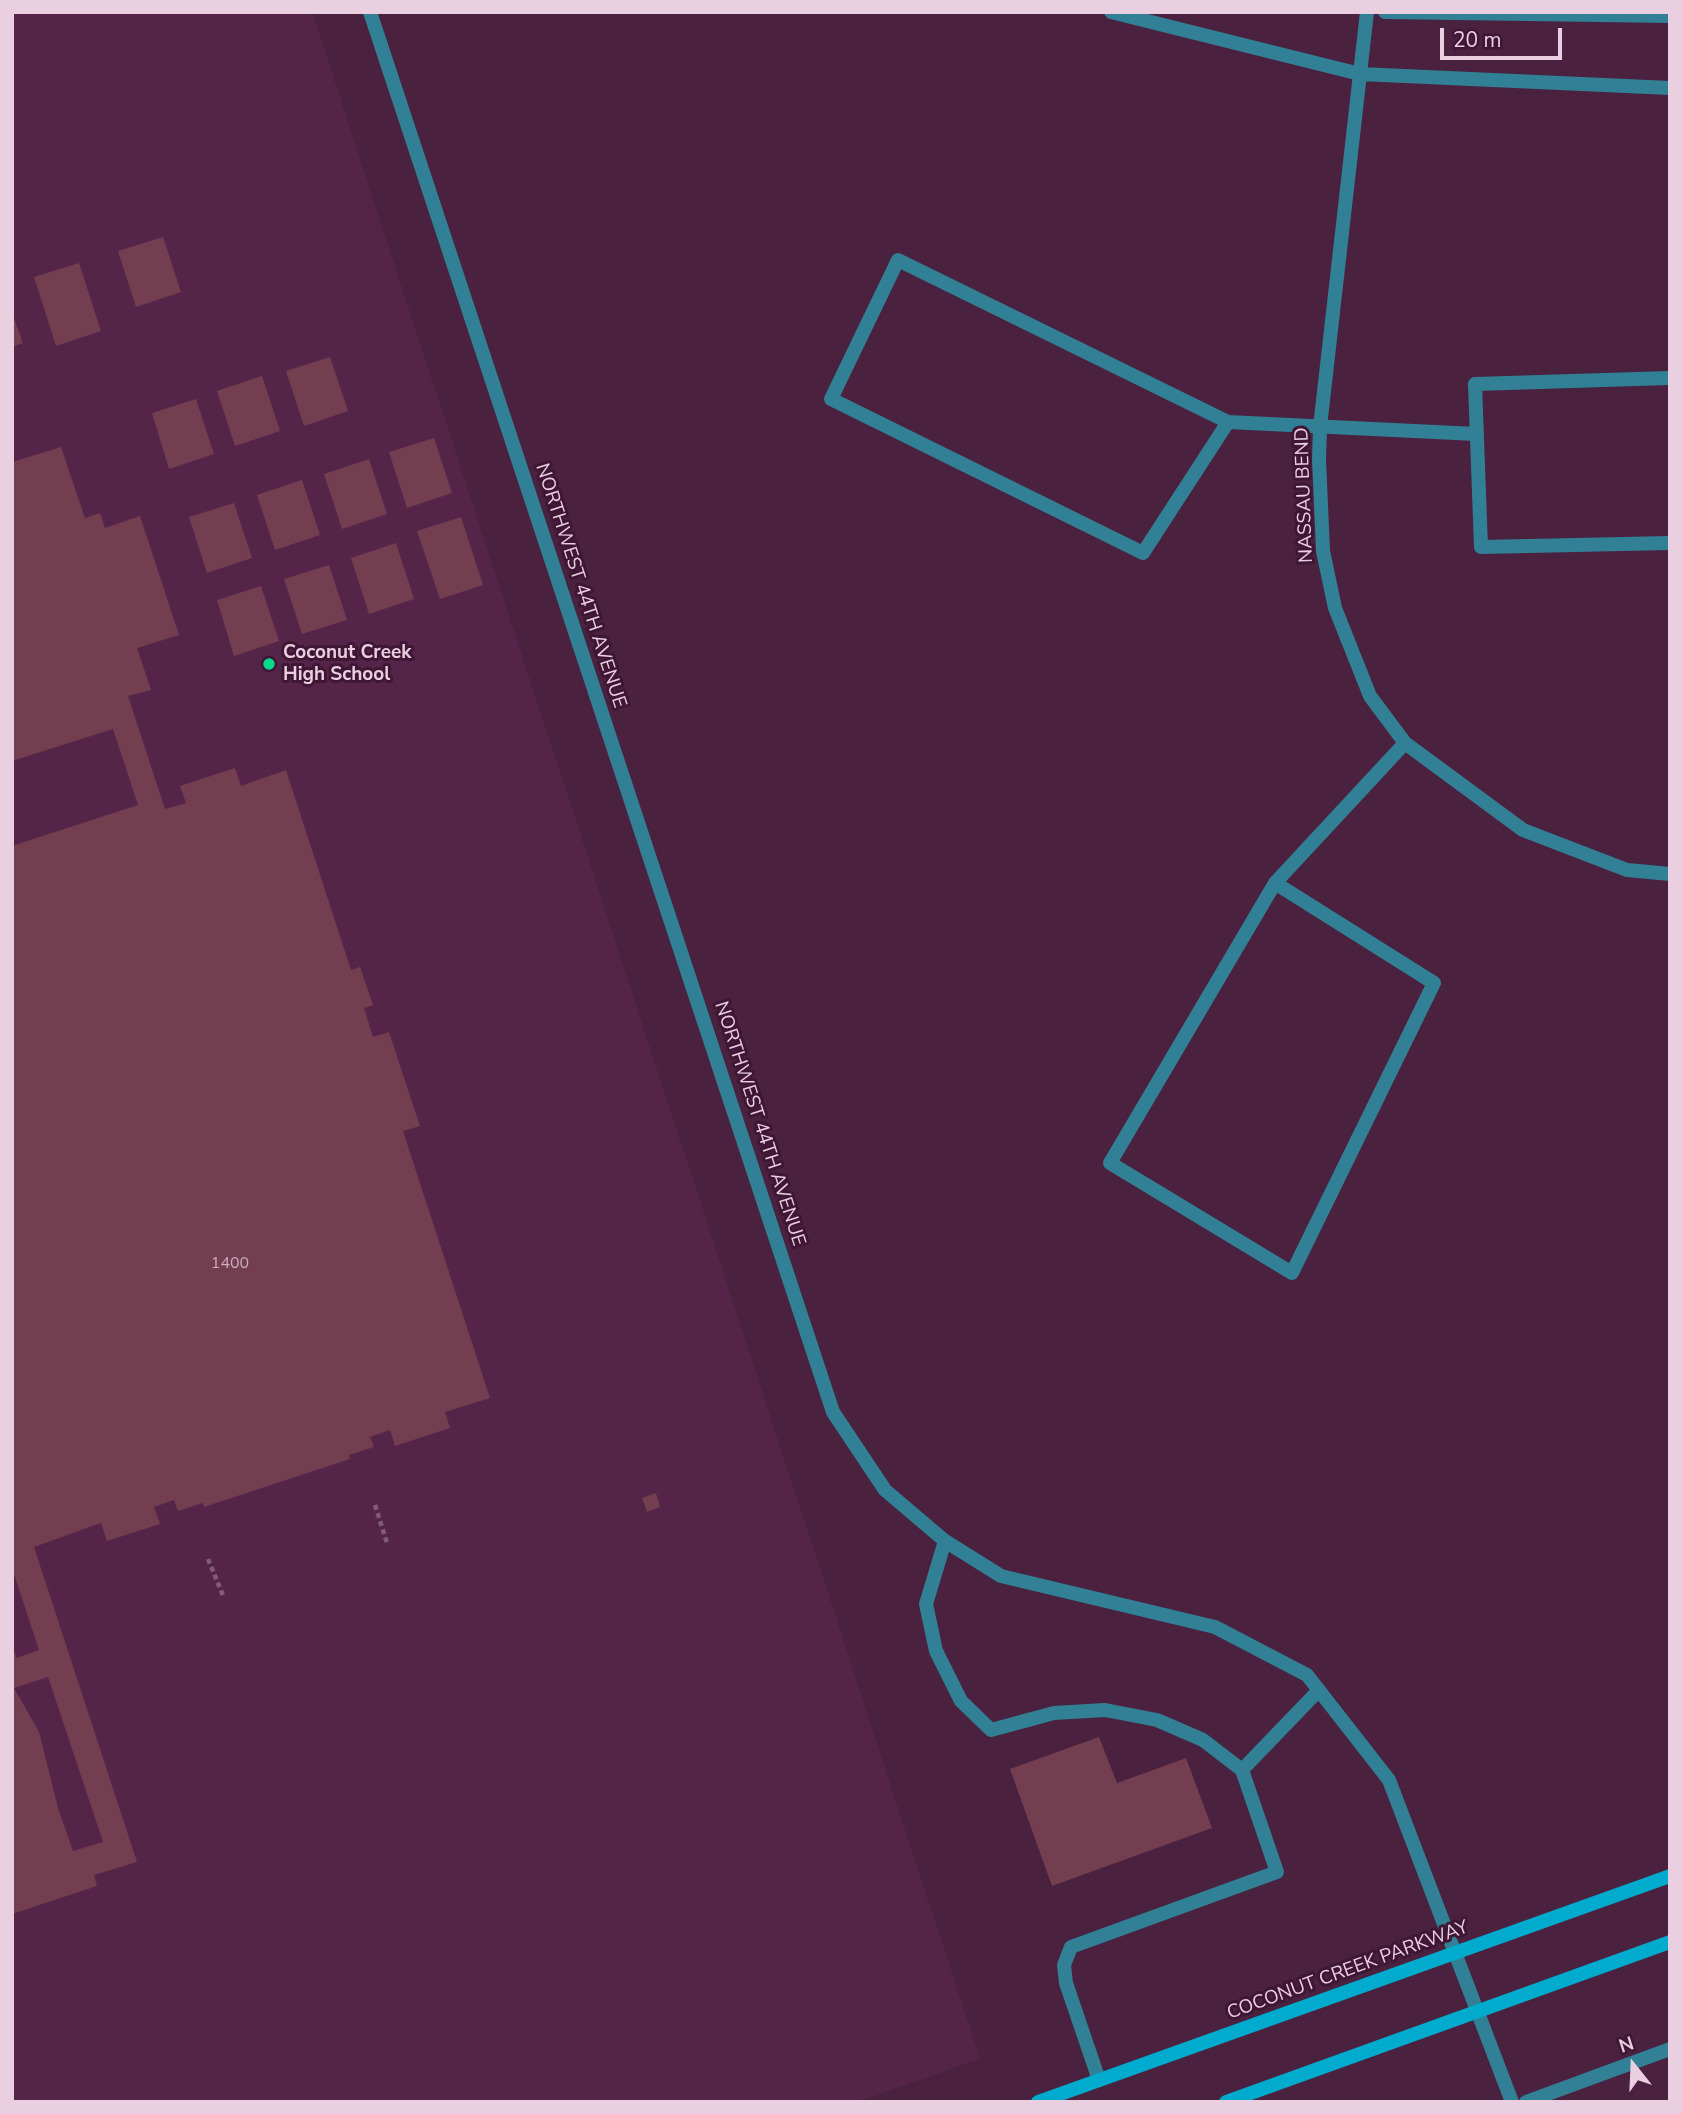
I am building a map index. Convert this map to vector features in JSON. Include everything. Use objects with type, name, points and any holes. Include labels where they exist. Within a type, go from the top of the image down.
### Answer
[{"type":"main road","name":"COCONUT CREEK PARKWAY","points":[[1038,2102],[1670,1876]]},
{"type":"main road","points":[[1226,2102],[1670,1942]]},
{"type":"street","name":"NORTHWEST 44TH AVENUE","points":[[370,12],[833,1412],[885,1490],[945,1541],[1001,1576],[1215,1627],[1307,1675],[1389,1780],[1457,1952],[1512,2102]]},
{"type":"street","points":[[1111,12],[1360,75],[1670,88]]},
{"type":"street","name":"NASSAU BEND","points":[[1367,12],[1320,427],[1323,551],[1335,608],[1370,696],[1405,743],[1523,830],[1627,870],[1670,874]]},
{"type":"street","points":[[1385,12],[1670,16]]},
{"type":"street","points":[[1228,422],[1143,553],[831,399],[898,260],[1228,422],[1476,433]]},
{"type":"street","points":[[1670,378],[1475,384],[1481,547],[1670,543]]},
{"type":"street","points":[[1275,883],[1434,983],[1292,1273],[1110,1163],[1275,883],[1405,743]]},
{"type":"street","points":[[945,1541],[926,1604],[936,1651],[961,1701],[991,1730],[1054,1713],[1105,1710],[1157,1720],[1203,1740],[1242,1770],[1277,1872],[1071,1947],[1064,1965],[1066,1983],[1099,2080]]},
{"type":"street","points":[[1242,1770],[1319,1690]]},
{"type":"street","points":[[1525,2102],[1670,2049]]},
{"type":"path","points":[[375,1505],[387,1543]]},
{"type":"path","points":[[208,1559],[224,1598]]},
{"type":"shaded area","name":"Coconut Creek High School","points":[[12,12],[312,12],[980,2059],[856,2102],[12,2102]]},
{"type":"building","points":[[163,237],[181,292],[136,307],[118,251]]},
{"type":"building","points":[[79,263],[101,331],[56,346],[34,277]]},
{"type":"building","points":[[12,313],[23,343],[12,347]]},
{"type":"building","points":[[330,357],[348,411],[304,426],[286,371]]},
{"type":"building","points":[[262,376],[280,431],[235,446],[217,391]]},
{"type":"building","points":[[196,399],[214,454],[169,469],[152,413]]},
{"type":"building","points":[[434,438],[452,493],[407,508],[389,452]]},
{"type":"building","points":[[61,447],[85,518],[100,513],[105,528],[140,516],[179,635],[137,648],[151,690],[128,696],[165,809],[186,803],[180,786],[235,768],[241,786],[286,770],[351,970],[360,967],[373,1005],[364,1008],[373,1037],[389,1032],[420,1126],[403,1131],[490,1398],[445,1412],[450,1428],[395,1446],[390,1430],[370,1437],[374,1447],[349,1455],[350,1459],[204,1507],[203,1503],[178,1511],[174,1500],[154,1507],[160,1524],[107,1541],[101,1523],[34,1547],[137,1862],[94,1875],[97,1886],[12,1914],[12,1646],[17,1658],[39,1650],[12,1568],[12,846],[138,805],[113,729],[12,761],[12,462]],"holes":[[[48,1677],[103,1842],[73,1851],[58,1808],[39,1732],[14,1688]]]},
{"type":"building","points":[[369,459],[387,514],[342,529],[324,474]]},
{"type":"building","points":[[302,480],[320,535],[275,550],[257,495]]},
{"type":"building","points":[[234,503],[252,558],[207,573],[189,517]]},
{"type":"building","points":[[461,517],[483,585],[440,599],[417,531]]},
{"type":"building","points":[[396,543],[414,599],[369,614],[351,558]]},
{"type":"building","points":[[329,565],[347,620],[302,634],[284,579]]},
{"type":"building","points":[[261,586],[279,641],[234,656],[217,600]]},
{"type":"building","points":[[656,1493],[660,1507],[647,1512],[642,1498]]},
{"type":"building","points":[[1099,1737],[1117,1783],[1186,1758],[1212,1828],[1052,1886],[1010,1769]]},
{"type":"place","name":"Coconut Creek High School","points":[[269,664]]}]
